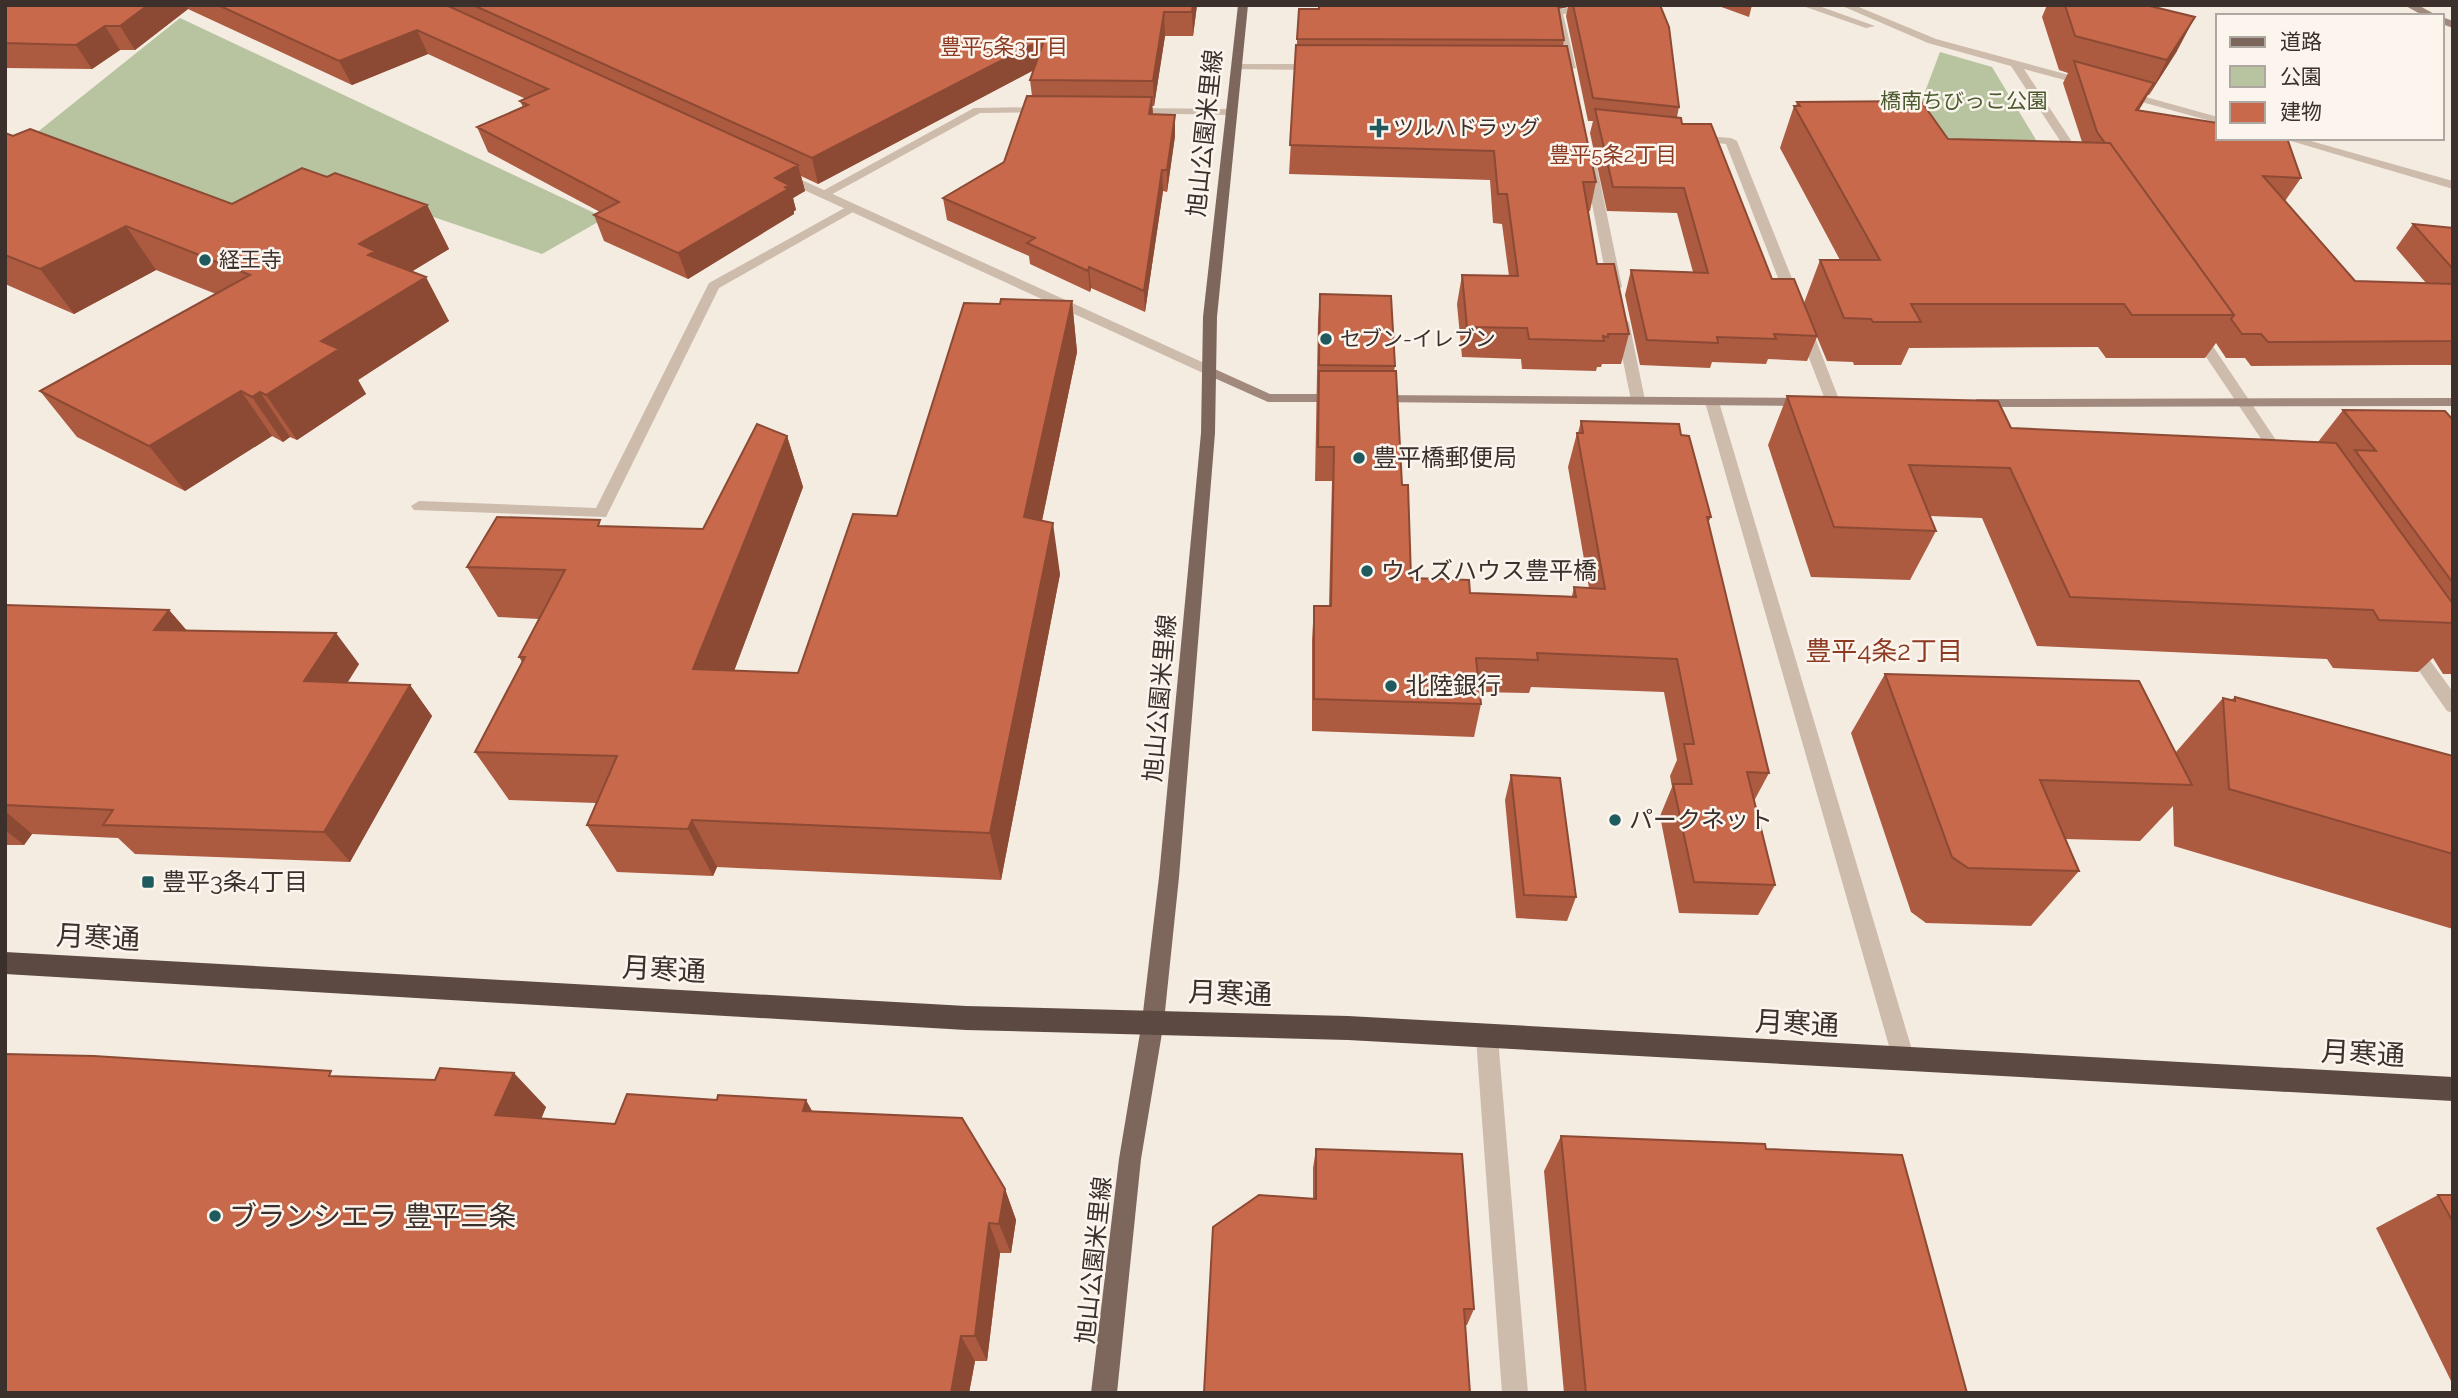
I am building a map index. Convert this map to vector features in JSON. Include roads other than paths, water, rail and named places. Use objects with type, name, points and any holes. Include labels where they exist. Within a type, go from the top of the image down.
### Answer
[{"type":"highway","name":"月寒通","points":[[5,963],[966,1018],[1348,1028],[1487,1038],[2453,1090]]},
{"type":"main road","name":"旭山公園米里線","points":[[1104,1393],[1130,1159],[1153,1021],[1169,877],[1208,438],[1210,317],[1243,5]]},
{"type":"street","points":[[1557,68],[1572,74],[1557,12],[1629,5]]},
{"type":"street","points":[[1805,5],[1870,26],[1908,32]]},
{"type":"street","points":[[1845,5],[1908,32],[2104,88]]},
{"type":"street","points":[[2409,5],[2429,14]]},
{"type":"street","points":[[2015,64],[2083,168]]},
{"type":"street","points":[[1237,67],[1334,67]]},
{"type":"street","points":[[2116,92],[2216,119]]},
{"type":"street","points":[[823,194],[978,110],[1059,110]]},
{"type":"street","points":[[1113,111],[1232,111]]},
{"type":"street","points":[[774,171],[1268,398],[1840,402],[1731,141],[1677,136]]},
{"type":"street","points":[[2294,140],[2453,185]]},
{"type":"street","points":[[1588,153],[1617,298]]},
{"type":"street","points":[[419,506],[601,513],[714,286],[854,208]]},
{"type":"street","points":[[1620,311],[1638,400]]},
{"type":"street","points":[[2189,323],[2291,472]]},
{"type":"street","points":[[1712,402],[1905,1060]]},
{"type":"street","points":[[1956,403],[2453,402]]},
{"type":"street","points":[[2407,639],[2453,706]]},
{"type":"street","points":[[1487,1038],[1514,1393]]},
{"type":"place","name":"ツルハドラッグ","points":[[1379,128]]},
{"type":"place","name":"経王寺","points":[[205,260]]},
{"type":"place","name":"セブン-イレブン","points":[[1326,339]]},
{"type":"place","name":"豊平橋郵便局","points":[[1359,458]]},
{"type":"place","name":"ウィズハウス豊平橋","points":[[1367,571]]},
{"type":"place","name":"北陸銀行","points":[[1391,686]]},
{"type":"place","name":"パークネット","points":[[1615,820]]},
{"type":"place","name":"豊平3条4丁目","points":[[148,882]]},
{"type":"place","name":"ブランシエラ 豊平三条","points":[[215,1216]]},
{"type":"district","name":"豊平5条3丁目","points":[[1004,47]]},
{"type":"district","name":"豊平5条2丁目","points":[[1613,155]]},
{"type":"district","name":"豊平4条2丁目","points":[[1884,651]]},
{"type":"park label","name":"橋南ちびっこ公園","points":[[1964,101]]}]
